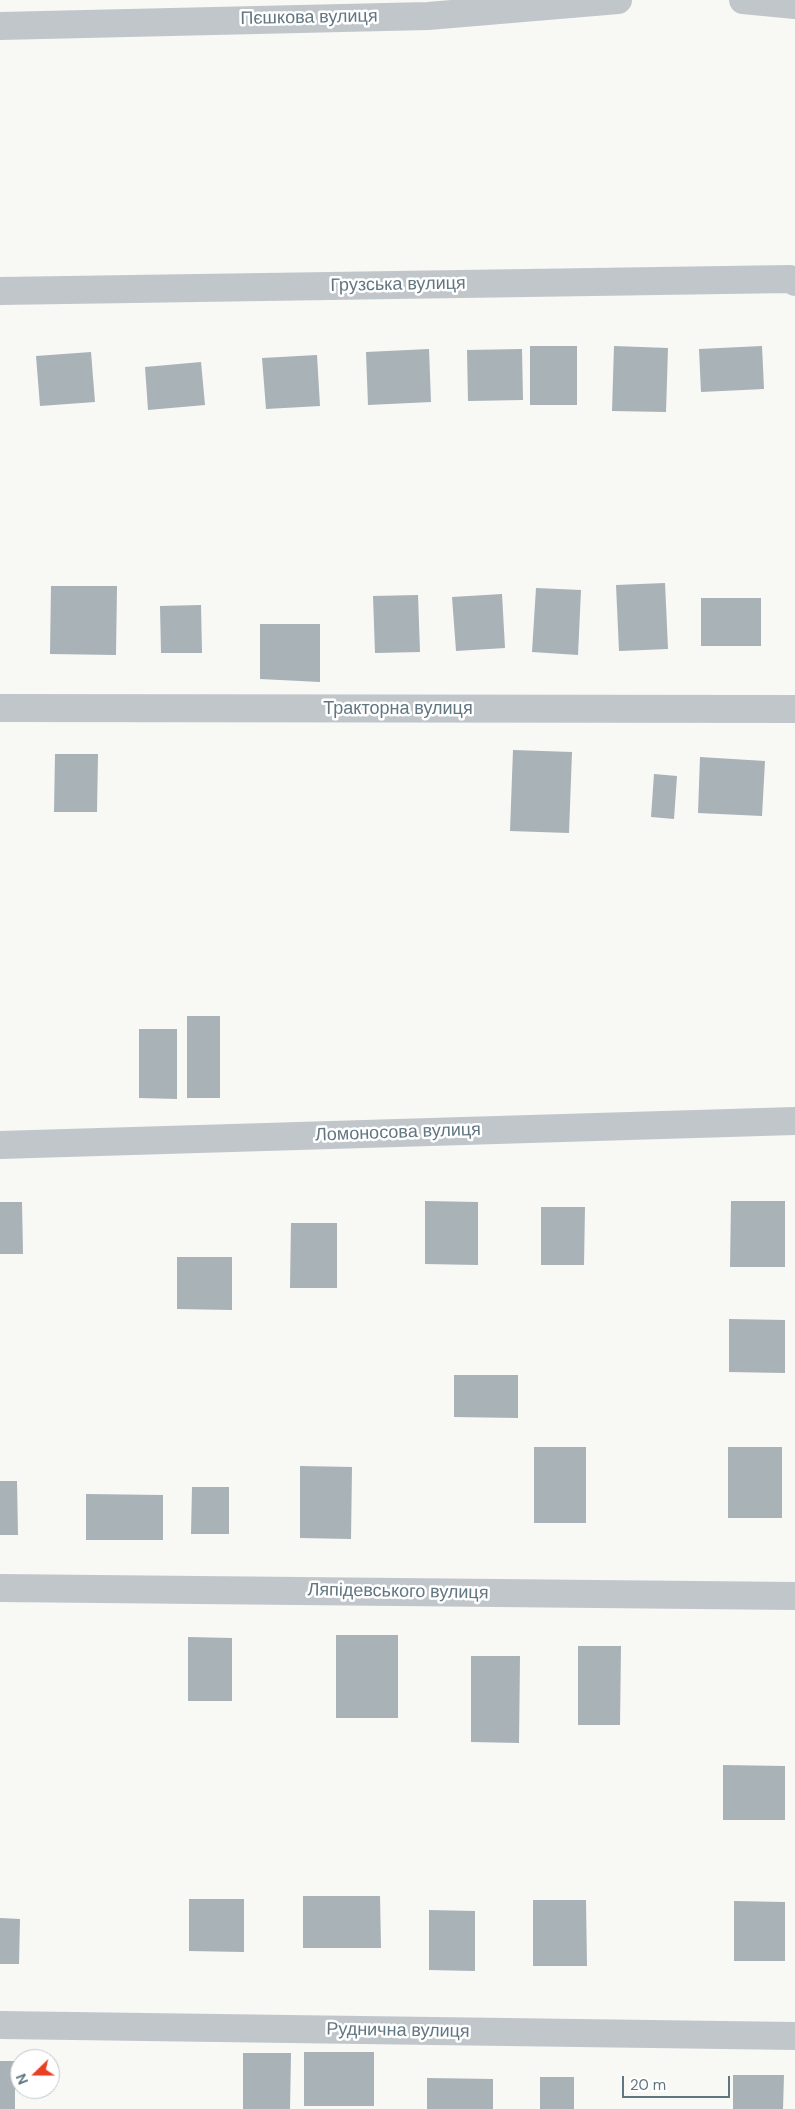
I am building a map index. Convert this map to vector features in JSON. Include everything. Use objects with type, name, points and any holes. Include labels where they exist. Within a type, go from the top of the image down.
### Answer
[{"type":"street","name":"Пєшкова вулиця","points":[[0,26],[428,16],[618,0]]},
{"type":"street","points":[[743,0],[795,5]]},
{"type":"street","name":"Грузська вулиця","points":[[0,291],[790,279],[795,282]]},
{"type":"street","name":"Тракторна вулиця","points":[[0,708],[795,709]]},
{"type":"street","name":"Ломоносова вулиця","points":[[0,1145],[795,1121]]},
{"type":"street","name":"Ляпідевського вулиця","points":[[0,1588],[795,1596]]},
{"type":"street","name":"Руднична вулиця","points":[[0,2026],[795,2036]]},
{"type":"building","points":[[530,346],[577,346],[577,405],[530,405]]},
{"type":"building","points":[[614,346],[668,348],[666,412],[612,411]]},
{"type":"building","points":[[762,346],[764,389],[701,392],[699,349]]},
{"type":"building","points":[[429,349],[431,402],[368,405],[366,352]]},
{"type":"building","points":[[522,349],[523,400],[468,401],[467,350]]},
{"type":"building","points":[[91,352],[95,402],[40,406],[36,356]]},
{"type":"building","points":[[317,355],[320,406],[266,409],[262,358]]},
{"type":"building","points":[[201,362],[205,405],[148,410],[145,367]]},
{"type":"building","points":[[665,583],[668,649],[619,651],[616,585]]},
{"type":"building","points":[[51,586],[117,586],[116,655],[50,654]]},
{"type":"building","points":[[536,588],[581,590],[578,655],[532,652]]},
{"type":"building","points":[[502,594],[505,648],[456,651],[452,597]]},
{"type":"building","points":[[418,595],[420,652],[375,653],[373,596]]},
{"type":"building","points":[[701,598],[761,598],[761,646],[701,646]]},
{"type":"building","points":[[201,605],[202,653],[161,653],[160,606]]},
{"type":"building","points":[[260,624],[320,624],[320,682],[260,679]]},
{"type":"building","points":[[513,750],[572,752],[569,833],[510,831]]},
{"type":"building","points":[[55,754],[98,754],[97,812],[54,812]]},
{"type":"building","points":[[700,757],[765,761],[762,816],[698,813]]},
{"type":"building","points":[[654,774],[677,776],[674,819],[651,817]]},
{"type":"building","points":[[187,1016],[220,1016],[220,1098],[187,1098]]},
{"type":"building","points":[[139,1029],[177,1029],[177,1099],[139,1098]]},
{"type":"building","points":[[425,1201],[478,1202],[478,1265],[425,1264]]},
{"type":"building","points":[[731,1201],[785,1201],[785,1267],[730,1267]]},
{"type":"building","points":[[0,1202],[22,1202],[23,1254],[0,1254]]},
{"type":"building","points":[[541,1207],[585,1207],[584,1265],[541,1265]]},
{"type":"building","points":[[291,1223],[337,1223],[337,1288],[290,1288]]},
{"type":"building","points":[[177,1257],[232,1257],[232,1310],[177,1309]]},
{"type":"building","points":[[729,1319],[785,1320],[785,1373],[729,1372]]},
{"type":"building","points":[[454,1375],[518,1375],[518,1418],[454,1417]]},
{"type":"building","points":[[534,1447],[586,1447],[586,1523],[534,1523]]},
{"type":"building","points":[[728,1447],[782,1447],[782,1518],[728,1518]]},
{"type":"building","points":[[300,1466],[352,1467],[351,1539],[300,1538]]},
{"type":"building","points":[[0,1481],[17,1481],[18,1535],[0,1535]]},
{"type":"building","points":[[192,1487],[229,1487],[229,1534],[191,1534]]},
{"type":"building","points":[[86,1494],[163,1495],[163,1540],[86,1540]]},
{"type":"building","points":[[336,1635],[398,1635],[398,1718],[336,1718]]},
{"type":"building","points":[[188,1637],[232,1638],[232,1701],[188,1701]]},
{"type":"building","points":[[578,1646],[621,1646],[620,1725],[578,1725]]},
{"type":"building","points":[[471,1656],[520,1656],[519,1743],[471,1742]]},
{"type":"building","points":[[723,1765],[785,1766],[785,1820],[723,1820]]},
{"type":"building","points":[[303,1896],[380,1896],[381,1948],[303,1948]]},
{"type":"building","points":[[189,1899],[244,1899],[244,1952],[189,1951]]},
{"type":"building","points":[[533,1900],[586,1900],[587,1966],[533,1966]]},
{"type":"building","points":[[734,1901],[785,1902],[785,1961],[734,1961]]},
{"type":"building","points":[[429,1910],[475,1911],[475,1971],[429,1970]]},
{"type":"building","points":[[0,1918],[20,1919],[19,1964],[0,1964]]},
{"type":"building","points":[[304,2052],[374,2052],[374,2106],[304,2106]]},
{"type":"building","points":[[243,2053],[291,2053],[290,2109],[243,2109]]},
{"type":"building","points":[[0,2061],[10,2061],[10,2099],[15,2099],[15,2109],[0,2109]]},
{"type":"building","points":[[733,2075],[784,2075],[783,2109],[733,2109]]},
{"type":"building","points":[[540,2077],[574,2077],[574,2109],[540,2109]]},
{"type":"building","points":[[427,2078],[493,2079],[493,2109],[427,2109]]}]
